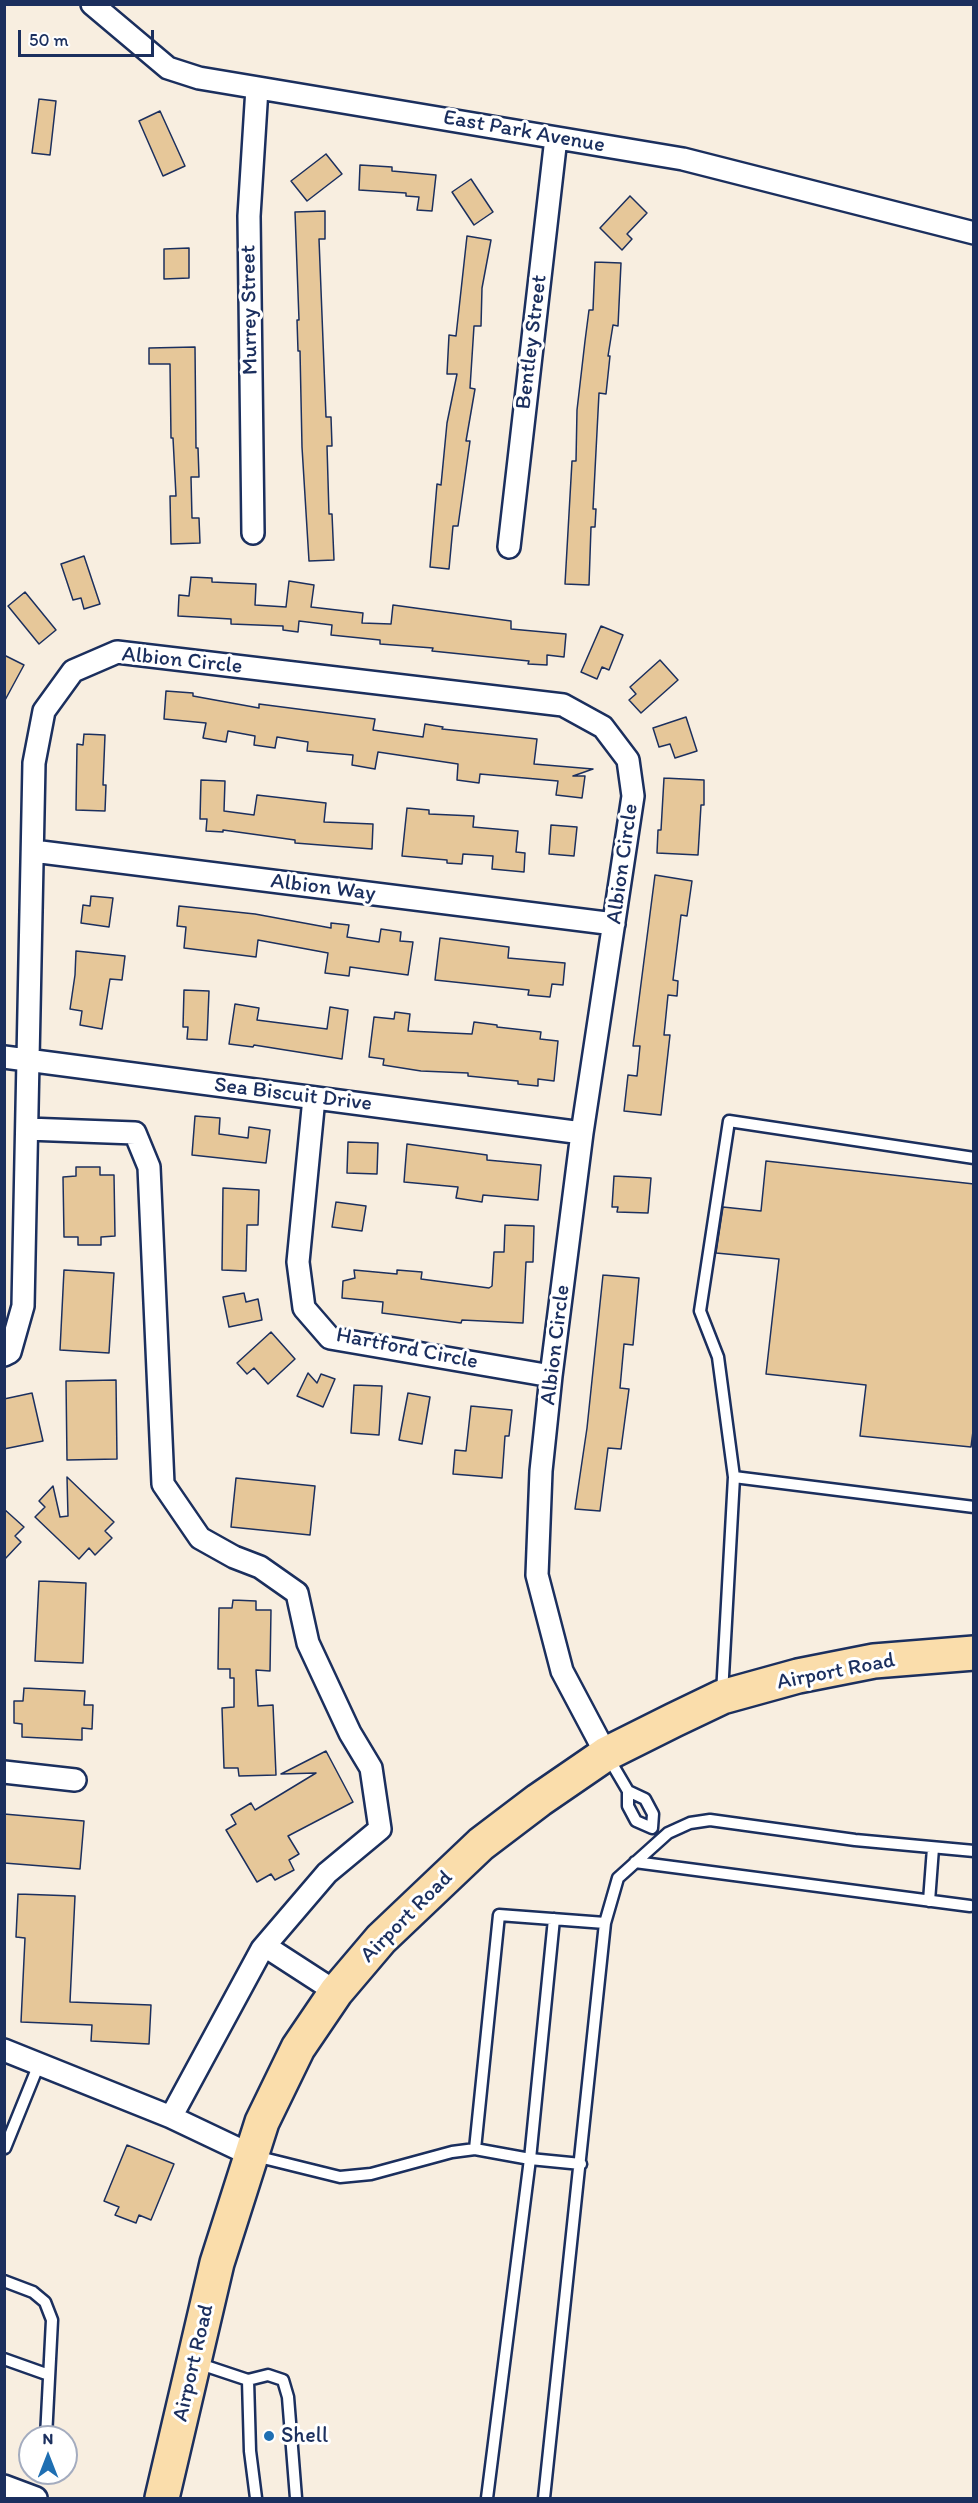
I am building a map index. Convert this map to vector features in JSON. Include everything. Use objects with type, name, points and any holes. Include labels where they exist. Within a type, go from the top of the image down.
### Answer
[{"type":"highway","name":"Airport Road","points":[[162,2499],[217,2263],[262,2122],[298,2048],[336,1992],[381,1939],[481,1844],[538,1800],[606,1754],[722,1697],[798,1676],[874,1661],[974,1653]]},
{"type":"street","name":"East Park Avenue","points":[[92,4],[168,68],[200,78],[683,159],[974,233]]},
{"type":"street","name":"Murrey Street","points":[[253,533],[249,216],[257,88]]},
{"type":"street","name":"Bentley Street","points":[[509,547],[556,138]]},
{"type":"street","name":"Albion Circle","points":[[4,1355],[10,1352],[22,1306],[34,764],[44,711],[74,671],[117,652],[563,705],[603,727],[628,760],[633,796],[582,1133],[551,1376],[541,1471],[537,1575],[562,1671],[606,1754]]},
{"type":"street","name":"Albion Way","points":[[33,851],[614,924]]},
{"type":"street","name":"Sea Biscuit Drive","points":[[4,1057],[582,1133]]},
{"type":"street","name":"Hartford Circle","points":[[314,1098],[298,1262],[304,1308],[330,1338],[551,1376]]},
{"type":"street","points":[[27,1129],[135,1133],[149,1167],[163,1484],[200,1538],[234,1557],[260,1567],[297,1593],[308,1643],[350,1733],[371,1768],[380,1829],[327,1873],[265,1946],[171,2118]]},
{"type":"street","points":[[4,1772],[75,1780]]},
{"type":"street","points":[[265,1946],[336,1992]]},
{"type":"street","points":[[4,2050],[171,2118],[251,2155]]},
{"type":"street","points":[[4,2486],[36,2499]]},
{"type":"lane","points":[[722,1697],[734,1477],[718,1357],[700,1311],[729,1121],[974,1158]]},
{"type":"lane","points":[[734,1477],[974,1507]]},
{"type":"lane","points":[[606,1754],[628,1791],[628,1806],[636,1821],[652,1828]]},
{"type":"lane","points":[[628,1791],[645,1799],[653,1814],[652,1828],[659,1840]]},
{"type":"lane","points":[[544,2499],[605,1923],[618,1878],[668,1833],[690,1823],[711,1820],[855,1840],[974,1851]]},
{"type":"lane","points":[[928,1900],[933,1848]]},
{"type":"lane","points":[[635,1862],[970,1906]]},
{"type":"lane","points":[[475,2149],[499,1915],[605,1923]]},
{"type":"lane","points":[[487,2499],[530,2159],[555,1919]]},
{"type":"lane","points":[[4,2148],[39,2064]]},
{"type":"lane","points":[[251,2155],[340,2177],[371,2174],[452,2152],[475,2149],[530,2159],[581,2164]]},
{"type":"lane","points":[[4,2281],[33,2292],[45,2302],[52,2320],[47,2425]]},
{"type":"lane","points":[[4,2359],[49,2375]]},
{"type":"lane","points":[[194,2362],[248,2380],[268,2375],[283,2380],[288,2397],[296,2499]]},
{"type":"lane","points":[[248,2380],[250,2451],[256,2499]]},
{"type":"building","points":[[39,99],[56,101],[50,155],[32,153]]},
{"type":"building","points":[[160,111],[185,166],[163,176],[139,121]]},
{"type":"building","points":[[326,154],[342,174],[307,201],[291,181]]},
{"type":"building","points":[[360,165],[392,167],[392,171],[436,175],[432,211],[417,210],[419,197],[406,196],[406,193],[359,190]]},
{"type":"building","points":[[471,179],[493,212],[474,225],[452,192]]},
{"type":"building","points":[[630,196],[647,213],[627,234],[632,239],[622,250],[600,228]]},
{"type":"building","points":[[325,211],[325,239],[319,239],[326,417],[331,417],[332,446],[327,446],[329,514],[332,514],[334,560],[309,561],[302,447],[300,351],[298,351],[295,212]]},
{"type":"building","points":[[467,236],[491,240],[482,288],[481,326],[474,326],[470,388],[475,389],[466,441],[470,441],[458,526],[453,526],[449,569],[430,567],[437,484],[441,485],[447,423],[457,374],[447,374],[449,335],[456,336]]},
{"type":"building","points":[[189,248],[189,278],[164,279],[164,249]]},
{"type":"building","points":[[595,262],[621,263],[618,326],[613,325],[608,356],[610,356],[606,394],[599,393],[593,509],[596,509],[595,527],[591,527],[589,585],[565,584],[572,461],[576,461],[577,410],[589,310],[593,310]]},
{"type":"building","points":[[195,347],[196,448],[198,448],[199,477],[191,477],[192,518],[199,518],[200,543],[171,544],[170,496],[176,496],[173,438],[171,438],[170,364],[149,364],[149,348]]},
{"type":"building","points":[[84,556],[100,604],[84,609],[81,598],[73,600],[61,564]]},
{"type":"building","points":[[191,577],[212,578],[212,582],[256,584],[255,605],[286,607],[289,581],[314,585],[311,607],[363,613],[362,623],[391,624],[393,605],[511,621],[511,629],[566,634],[564,657],[547,655],[547,665],[528,664],[529,661],[432,651],[433,648],[380,644],[380,640],[331,635],[332,625],[299,621],[298,632],[283,630],[283,626],[231,624],[231,619],[178,616],[179,595],[189,596]]},
{"type":"building","points":[[25,592],[56,630],[39,644],[8,606]]},
{"type":"building","points":[[601,626],[623,635],[609,670],[602,667],[597,679],[581,672]]},
{"type":"building","points":[[4,655],[24,665],[4,702]]},
{"type":"building","points":[[660,660],[678,680],[641,713],[629,700],[636,694],[630,687]]},
{"type":"building","points":[[166,691],[193,693],[193,696],[259,708],[259,704],[375,719],[373,730],[423,737],[425,724],[443,727],[442,729],[537,739],[534,764],[593,769],[573,776],[585,776],[582,798],[556,795],[558,781],[480,774],[479,783],[457,780],[458,764],[378,752],[375,769],[352,765],[353,755],[307,751],[308,742],[277,737],[275,748],[254,745],[255,736],[228,731],[226,742],[203,738],[206,723],[164,719]]},
{"type":"building","points":[[686,717],[697,751],[675,758],[670,744],[659,747],[653,728]]},
{"type":"building","points":[[84,734],[105,735],[103,785],[106,785],[105,811],[76,810],[77,744],[83,745]]},
{"type":"building","points":[[664,778],[704,780],[704,805],[701,805],[698,855],[657,853],[658,830],[661,830]]},
{"type":"building","points":[[201,780],[225,781],[224,811],[254,815],[257,795],[326,803],[324,822],[373,824],[372,849],[295,843],[295,840],[223,830],[223,832],[206,831],[207,819],[200,819]]},
{"type":"building","points":[[407,808],[429,810],[429,814],[474,816],[473,827],[518,831],[516,852],[525,853],[524,872],[492,869],[493,856],[463,854],[462,864],[447,863],[447,860],[402,856]]},
{"type":"building","points":[[551,825],[577,827],[574,856],[549,854]]},
{"type":"building","points":[[655,875],[692,881],[687,916],[681,915],[673,980],[678,981],[677,996],[668,995],[664,1035],[670,1035],[661,1115],[624,1111],[628,1075],[637,1076],[640,1046],[633,1046]]},
{"type":"building","points":[[91,896],[113,898],[109,927],[81,923],[83,905],[90,906]]},
{"type":"building","points":[[179,906],[255,914],[331,928],[331,923],[349,925],[347,937],[379,942],[381,929],[401,932],[400,941],[413,942],[408,975],[350,967],[349,976],[325,973],[328,953],[258,940],[256,957],[184,948],[186,927],[177,926]]},
{"type":"building","points":[[440,938],[509,947],[508,958],[565,963],[563,985],[552,984],[550,997],[528,995],[529,990],[435,980]]},
{"type":"building","points":[[76,951],[125,956],[122,980],[110,979],[102,1029],[80,1025],[82,1011],[70,1009]]},
{"type":"building","points":[[184,990],[209,991],[207,1040],[187,1039],[188,1027],[183,1027]]},
{"type":"building","points":[[235,1004],[259,1008],[257,1020],[327,1029],[330,1007],[348,1010],[342,1059],[254,1045],[253,1047],[229,1044]]},
{"type":"building","points":[[395,1012],[410,1014],[408,1031],[472,1034],[474,1022],[541,1032],[540,1039],[558,1041],[554,1081],[538,1079],[538,1086],[518,1084],[518,1081],[468,1076],[468,1073],[421,1071],[383,1065],[384,1059],[369,1057],[374,1017],[394,1019]]},
{"type":"building","points":[[195,1116],[220,1118],[219,1134],[248,1138],[249,1127],[270,1130],[266,1163],[192,1155]]},
{"type":"building","points":[[348,1142],[378,1143],[377,1174],[347,1173]]},
{"type":"building","points":[[407,1144],[487,1155],[487,1160],[541,1165],[538,1200],[483,1195],[482,1202],[456,1198],[458,1187],[404,1182]]},
{"type":"building","points":[[766,1161],[974,1184],[974,1423],[971,1447],[860,1436],[866,1385],[766,1374],[779,1259],[716,1253],[723,1207],[761,1211]]},
{"type":"building","points":[[76,1167],[100,1167],[100,1175],[114,1175],[115,1236],[101,1237],[101,1245],[78,1245],[78,1237],[64,1237],[63,1177],[76,1176]]},
{"type":"building","points":[[614,1176],[651,1178],[648,1213],[617,1212],[618,1207],[612,1207]]},
{"type":"building","points":[[223,1188],[259,1190],[258,1225],[247,1225],[246,1271],[222,1270]]},
{"type":"building","points":[[336,1202],[366,1206],[362,1231],[332,1227]]},
{"type":"building","points":[[505,1225],[534,1226],[533,1262],[526,1262],[523,1323],[462,1320],[461,1323],[382,1313],[383,1302],[342,1298],[343,1281],[355,1278],[354,1270],[397,1274],[397,1270],[422,1272],[421,1279],[489,1288],[492,1286],[494,1252],[504,1252]]},
{"type":"building","points":[[64,1270],[114,1273],[109,1353],[60,1350]]},
{"type":"building","points":[[603,1275],[639,1278],[633,1345],[624,1344],[620,1388],[629,1389],[621,1449],[608,1448],[600,1511],[575,1509],[587,1428]]},
{"type":"building","points":[[244,1293],[246,1302],[258,1299],[262,1320],[229,1327],[223,1297]]},
{"type":"building","points":[[271,1332],[295,1359],[268,1384],[254,1368],[247,1374],[237,1363]]},
{"type":"building","points":[[308,1373],[317,1383],[321,1374],[335,1379],[323,1407],[297,1396]]},
{"type":"building","points":[[116,1380],[117,1459],[67,1460],[66,1381]]},
{"type":"building","points":[[354,1385],[382,1386],[379,1435],[351,1433]]},
{"type":"building","points":[[32,1393],[43,1441],[4,1449],[4,1399]]},
{"type":"building","points":[[408,1393],[430,1397],[422,1444],[399,1440]]},
{"type":"building","points":[[471,1406],[512,1410],[509,1436],[505,1436],[502,1478],[453,1474],[455,1450],[466,1451]]},
{"type":"building","points":[[67,1477],[114,1522],[105,1531],[112,1538],[95,1555],[89,1548],[79,1559],[35,1517],[45,1507],[39,1501],[53,1486],[60,1517],[68,1516]]},
{"type":"building","points":[[236,1478],[315,1486],[310,1535],[231,1527]]},
{"type":"building","points":[[4,1509],[24,1527],[15,1536],[21,1542],[4,1560]]},
{"type":"building","points":[[39,1581],[86,1583],[83,1663],[35,1661]]},
{"type":"building","points":[[233,1600],[256,1601],[256,1610],[271,1610],[270,1671],[256,1670],[258,1706],[273,1705],[276,1775],[239,1776],[238,1768],[224,1768],[222,1708],[234,1707],[234,1678],[230,1678],[230,1669],[218,1669],[219,1608],[232,1608]]},
{"type":"building","points":[[24,1688],[85,1691],[84,1705],[93,1705],[92,1729],[82,1728],[82,1740],[22,1737],[22,1724],[14,1723],[14,1701],[23,1701]]},
{"type":"building","points":[[326,1751],[353,1802],[288,1836],[299,1854],[289,1860],[294,1870],[275,1880],[271,1874],[257,1882],[226,1830],[236,1824],[231,1815],[251,1803],[255,1810],[316,1773],[281,1774]]},
{"type":"building","points":[[4,1814],[84,1821],[80,1869],[4,1863]]},
{"type":"building","points":[[18,1894],[75,1896],[70,2002],[151,2005],[149,2044],[91,2041],[92,2025],[21,2022],[25,1938],[16,1937]]},
{"type":"building","points":[[127,2145],[174,2164],[151,2220],[139,2215],[136,2223],[115,2215],[119,2207],[104,2201]]},
{"type":"place","name":"Shell","points":[[269,2436]]}]
